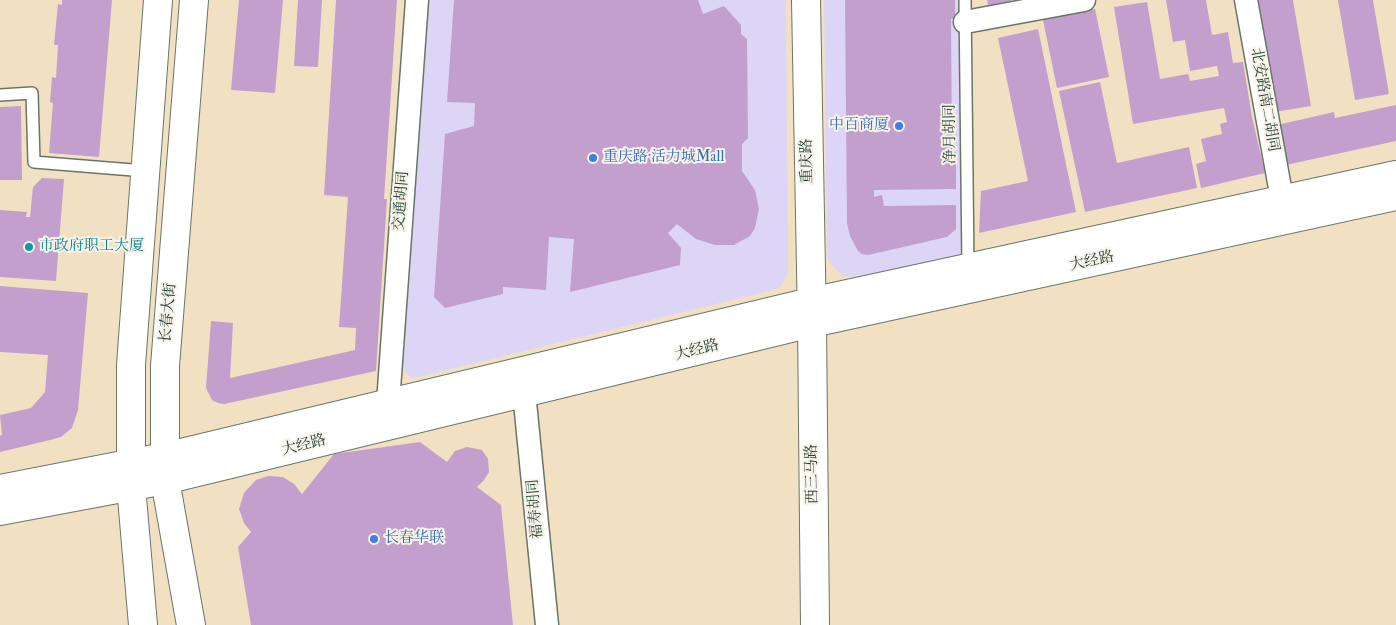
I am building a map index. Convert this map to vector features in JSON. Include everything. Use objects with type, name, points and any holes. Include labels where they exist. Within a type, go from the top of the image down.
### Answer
[{"type":"main road","points":[[143,625],[131,474],[131,365],[158,0]]},
{"type":"main road","name":"长春大街","points":[[191,625],[165,468],[165,366],[194,0]]},
{"type":"main road","name":"重庆路","points":[[806,0],[811,312]]},
{"type":"main road","name":"大经路","points":[[0,489],[131,474],[165,468],[524,392],[968,268],[1396,174]]},
{"type":"main road","name":"大经路","points":[[165,468],[388,403],[811,312],[1396,196]]},
{"type":"main road","name":"西三马路","points":[[811,312],[815,625]]},
{"type":"main road","name":"大经路","points":[[0,512],[131,474]]},
{"type":"street","name":"交通胡同","points":[[388,403],[417,0]]},
{"type":"street","points":[[965,11],[1084,0]]},
{"type":"street","name":"北安路南二胡同","points":[[1246,0],[1282,199]]},
{"type":"street","name":"福寿胡同","points":[[524,392],[546,625]]},
{"type":"lane","name":"净月胡同","points":[[965,11],[968,268]]},
{"type":"lane","points":[[0,95],[32,92],[34,162],[145,171]]},
{"type":"shaded area","name":"重庆路·活力城Mall","points":[[426,0],[786,0],[788,268],[787,275],[781,286],[777,289],[418,377],[406,374],[402,366]]},
{"type":"shaded area","name":"中百商厦","points":[[824,0],[959,0],[962,254],[859,277],[844,276],[830,262],[827,256]]},
{"type":"building","points":[[62,0],[112,0],[99,157],[49,153],[53,103],[50,102],[52,77],[56,78],[58,45],[54,45],[58,4],[62,5]]},
{"type":"building","points":[[239,0],[283,0],[275,93],[231,90]]},
{"type":"building","points":[[298,0],[322,0],[318,67],[294,66]]},
{"type":"building","points":[[336,0],[397,0],[384,199],[387,199],[376,371],[224,404],[218,403],[212,400],[206,388],[211,321],[233,323],[230,378],[355,350],[356,328],[339,327],[348,197],[324,195]]},
{"type":"building","name":"重庆路·活力城Mall","points":[[454,0],[698,0],[703,14],[724,6],[741,25],[741,34],[747,39],[748,138],[742,144],[742,171],[755,190],[759,209],[755,228],[750,236],[734,245],[715,245],[696,239],[677,224],[668,233],[681,248],[680,265],[570,292],[574,239],[549,237],[546,290],[503,287],[503,294],[445,308],[434,297],[445,134],[474,126],[475,103],[447,102]]},
{"type":"building","name":"中百商厦","points":[[845,0],[955,0],[955,19],[951,19],[952,152],[956,152],[956,189],[874,190],[874,197],[882,195],[884,206],[956,205],[956,229],[947,237],[868,255],[858,251],[850,236],[847,223]]},
{"type":"building","points":[[987,0],[1011,0],[1011,1],[988,5]]},
{"type":"building","points":[[1166,0],[1206,0],[1212,35],[1228,32],[1233,63],[1243,62],[1252,117],[1265,173],[1201,188],[1196,164],[1206,161],[1201,139],[1222,134],[1220,124],[1227,122],[1224,108],[1133,124],[1114,7],[1147,2],[1160,79],[1188,74],[1190,81],[1219,76],[1217,66],[1190,71],[1185,40],[1173,42]]},
{"type":"building","points":[[1256,0],[1293,0],[1311,106],[1275,112]]},
{"type":"building","points":[[1338,0],[1373,0],[1389,94],[1355,100]]},
{"type":"building","points":[[1095,9],[1109,77],[1057,88],[1043,20]]},
{"type":"building","points":[[1038,29],[1076,212],[979,233],[981,191],[1028,181],[998,38]]},
{"type":"building","points":[[1100,82],[1117,163],[1189,147],[1197,188],[1085,212],[1059,91]]},
{"type":"building","points":[[1396,105],[1396,141],[1286,165],[1277,125],[1334,112],[1335,118]]},
{"type":"building","points":[[21,106],[22,180],[0,180],[0,107]]},
{"type":"building","name":"市政府职工大厦","points":[[42,178],[64,179],[56,281],[0,277],[0,210],[27,212],[26,217],[30,217],[33,187]]},
{"type":"building","points":[[0,286],[88,293],[78,410],[72,428],[61,437],[0,452],[0,436],[2,435],[0,415],[31,408],[45,392],[48,355],[0,352]]},
{"type":"building","name":"长春华联","points":[[420,442],[447,462],[455,451],[467,447],[482,450],[488,459],[489,472],[477,487],[501,505],[513,625],[251,625],[238,547],[251,532],[244,523],[239,509],[244,493],[256,480],[268,476],[283,477],[294,484],[302,494],[334,454]]},
{"type":"place","name":"中百商厦","points":[[899,126]]},
{"type":"place","name":"重庆路·活力城Mall","points":[[593,158]]},
{"type":"place","name":"市政府职工大厦","points":[[29,247]]},
{"type":"place","name":"长春华联","points":[[374,539]]}]
